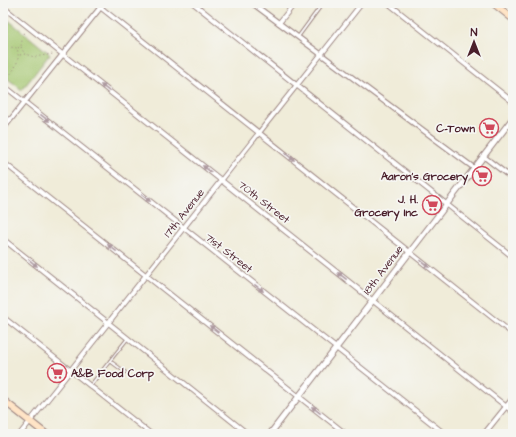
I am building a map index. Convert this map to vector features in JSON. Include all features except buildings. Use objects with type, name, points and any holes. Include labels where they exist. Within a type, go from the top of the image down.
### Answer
[{"type":"main road","points":[[493,3],[513,19]]},
{"type":"main road","points":[[3,400],[46,434]]},
{"type":"street","points":[[95,3],[513,334]]},
{"type":"street","points":[[3,128],[104,3]]},
{"type":"street","points":[[193,3],[513,257]]},
{"type":"street","points":[[252,3],[474,168]]},
{"type":"street","points":[[279,23],[295,3]]},
{"type":"street","name":"17th Avenue","points":[[20,434],[362,3]]},
{"type":"street","points":[[388,3],[513,102]]},
{"type":"street","name":"70th Street","points":[[3,7],[513,412]]},
{"type":"street","name":"71st Street","points":[[3,85],[445,434]]},
{"type":"street","name":"18th Avenue","points":[[270,434],[513,118]]},
{"type":"street","points":[[483,156],[513,179]]},
{"type":"street","points":[[3,162],[346,434]]},
{"type":"street","points":[[3,239],[248,434]]},
{"type":"street","points":[[3,317],[151,434]]},
{"type":"street","points":[[484,434],[513,398]]},
{"type":"lane","points":[[298,37],[323,3]]},
{"type":"lane","points":[[3,116],[10,119]]},
{"type":"lane","points":[[90,386],[128,338]]},
{"type":"lane","points":[[110,361],[125,372]]},
{"type":"path","points":[[24,30],[21,46],[25,54]]},
{"type":"path","points":[[10,47],[17,48],[21,46]]},
{"type":"path","points":[[6,80],[15,67],[19,55],[17,48]]},
{"type":"path","points":[[19,55],[25,54],[34,57],[53,54]]},
{"type":"green space","points":[[7,19],[50,54],[22,90],[3,75],[3,34]]},
{"type":"railway","points":[[3,9],[4,3]]},
{"type":"place","name":"C-Town","points":[[489,128]]},
{"type":"place","name":"Aaron's Grocery","points":[[482,176]]},
{"type":"place","name":"J. H. Grocery Inc","points":[[432,205]]},
{"type":"place","name":"A&B Food Corp","points":[[57,373]]}]
